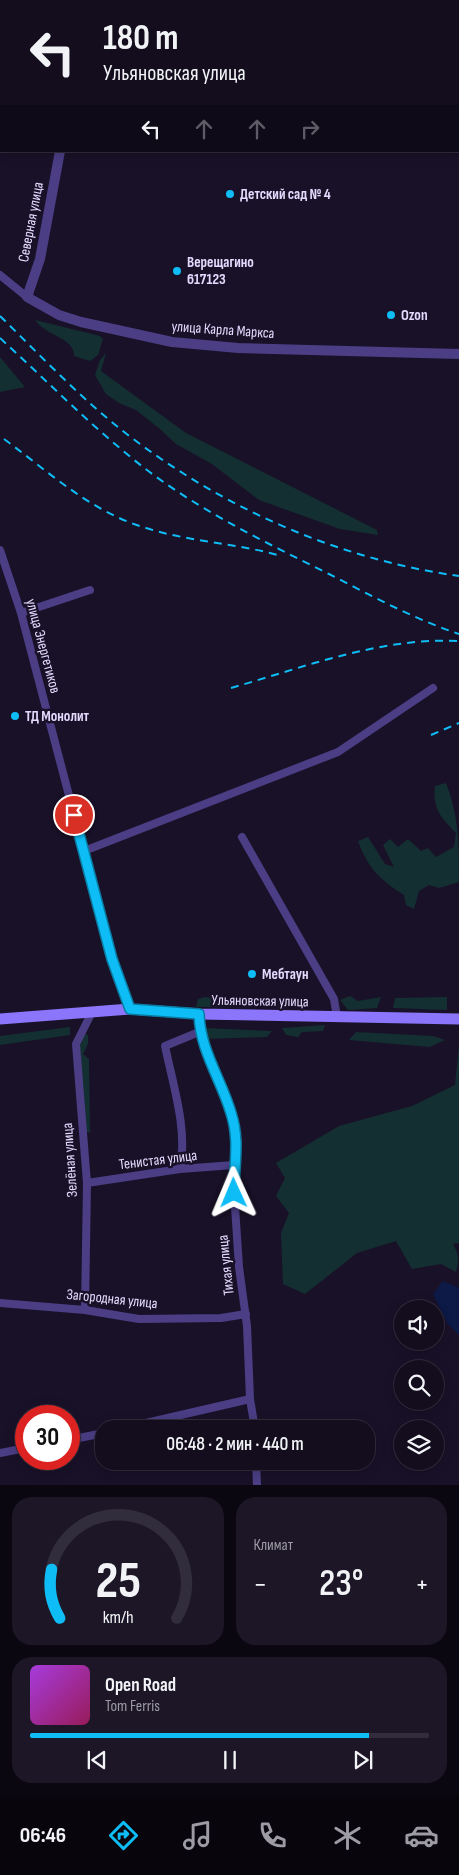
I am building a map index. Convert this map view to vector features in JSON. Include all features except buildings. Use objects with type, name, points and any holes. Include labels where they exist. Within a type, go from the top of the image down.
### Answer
[{"type":"main road","name":"Ульяновская улица","points":[[0,1019],[130,1009],[199,1014],[459,1020]]},
{"type":"street","name":"Северная улица","points":[[27,297],[40,259],[60,152]]},
{"type":"street","name":"улица Карла Маркса","points":[[0,275],[41,306],[80,322],[172,342],[238,348],[459,354]]},
{"type":"street","name":"улица Энергетиков","points":[[0,550],[21,613],[112,959],[130,1009]]},
{"type":"street","points":[[21,613],[90,590]]},
{"type":"street","points":[[84,851],[338,752],[433,688]]},
{"type":"street","points":[[242,837],[334,999],[337,1017]]},
{"type":"street","name":"Зелёная улица","points":[[85,1310],[87,1183],[76,1044],[92,1012]]},
{"type":"street","name":"Тихая улица","points":[[199,1014],[199,1032],[231,1112],[238,1143],[234,1165],[239,1267],[246,1314],[250,1399],[254,1420]]},
{"type":"street","points":[[180,1169],[183,1155],[179,1114],[165,1046],[199,1032]]},
{"type":"street","name":"Тенистая улица","points":[[87,1183],[180,1169],[234,1165]]},
{"type":"street","name":"Загородная улица","points":[[0,1303],[85,1310],[139,1319],[222,1318],[246,1314]]},
{"type":"street","points":[[159,1420],[250,1399]]},
{"type":"street","points":[[80,1438],[95,1435]]},
{"type":"street","points":[[0,1453],[15,1450]]},
{"type":"street","points":[[256,1470],[257,1485]]},
{"type":"green space","points":[[35,320],[100,336],[103,339],[98,355],[90,361],[74,356],[70,345],[46,330]]},
{"type":"green space","points":[[106,353],[101,371],[186,433],[377,530],[378,535],[340,529],[259,500],[212,464],[176,444],[136,410],[119,403],[106,394],[95,375],[100,360]]},
{"type":"green space","points":[[0,357],[25,387],[0,392]]},
{"type":"green space","points":[[446,783],[456,819],[459,882],[439,888],[429,885],[419,891],[414,909],[406,905],[404,895],[388,884],[370,866],[358,841],[368,837],[385,864],[394,867],[383,845],[390,839],[398,847],[408,839],[421,851],[428,848],[436,857],[454,847],[456,833],[436,807],[434,794],[435,786]]},
{"type":"green space","points":[[350,996],[358,1001],[381,997],[377,1008],[348,1010],[340,1000]]},
{"type":"green space","points":[[205,997],[260,1004],[305,1001],[304,1008],[196,1007],[198,999]]},
{"type":"green space","points":[[447,997],[447,1010],[393,1008],[395,998]]},
{"type":"green space","points":[[325,1025],[323,1031],[302,1032],[298,1037],[286,1035],[282,1028]]},
{"type":"green space","points":[[70,1027],[70,1035],[0,1045],[0,1036]]},
{"type":"green space","points":[[205,1028],[272,1031],[267,1037],[205,1039]]},
{"type":"green space","points":[[356,1032],[433,1036],[445,1040],[430,1047],[349,1040]]},
{"type":"green space","points":[[84,1033],[88,1035],[88,1044],[83,1054],[89,1059],[90,1133],[85,1131],[79,1049]]},
{"type":"green space","points":[[459,1045],[459,1243],[453,1244],[458,1258],[456,1272],[441,1264],[412,1269],[396,1241],[357,1253],[305,1294],[283,1284],[281,1233],[289,1213],[276,1196],[285,1178],[276,1163],[339,1126],[412,1106],[455,1085]]},
{"type":"water","points":[[443,1281],[459,1288],[459,1335],[447,1323],[444,1317],[444,1300],[436,1300],[433,1294]]},
{"type":"railway","points":[[0,316],[68,383],[121,430],[176,469],[213,491],[252,512],[332,545],[416,569],[459,576]]},
{"type":"railway","points":[[0,338],[124,452],[187,498],[257,538],[377,599],[459,634]]},
{"type":"railway","points":[[4,439],[71,490],[89,502],[126,521],[163,533],[248,548],[281,556]]},
{"type":"railway","points":[[231,688],[315,663],[372,649],[430,641],[459,641]]},
{"type":"railway","points":[[431,735],[459,723]]},
{"type":"place","name":"Детский сад № 4","points":[[230,194]]},
{"type":"place","name":"Верещагино 617123","points":[[177,271]]},
{"type":"place","name":"Ozon","points":[[391,315]]},
{"type":"place","name":"ТД Монолит","points":[[15,716]]},
{"type":"place","name":"Мебтаун","points":[[252,974]]},
{"type":"route","points":[[74,815],[112,959],[130,1009],[199,1014],[199,1032],[202,1042],[231,1112],[238,1143],[234,1165],[234,1193]]}]
